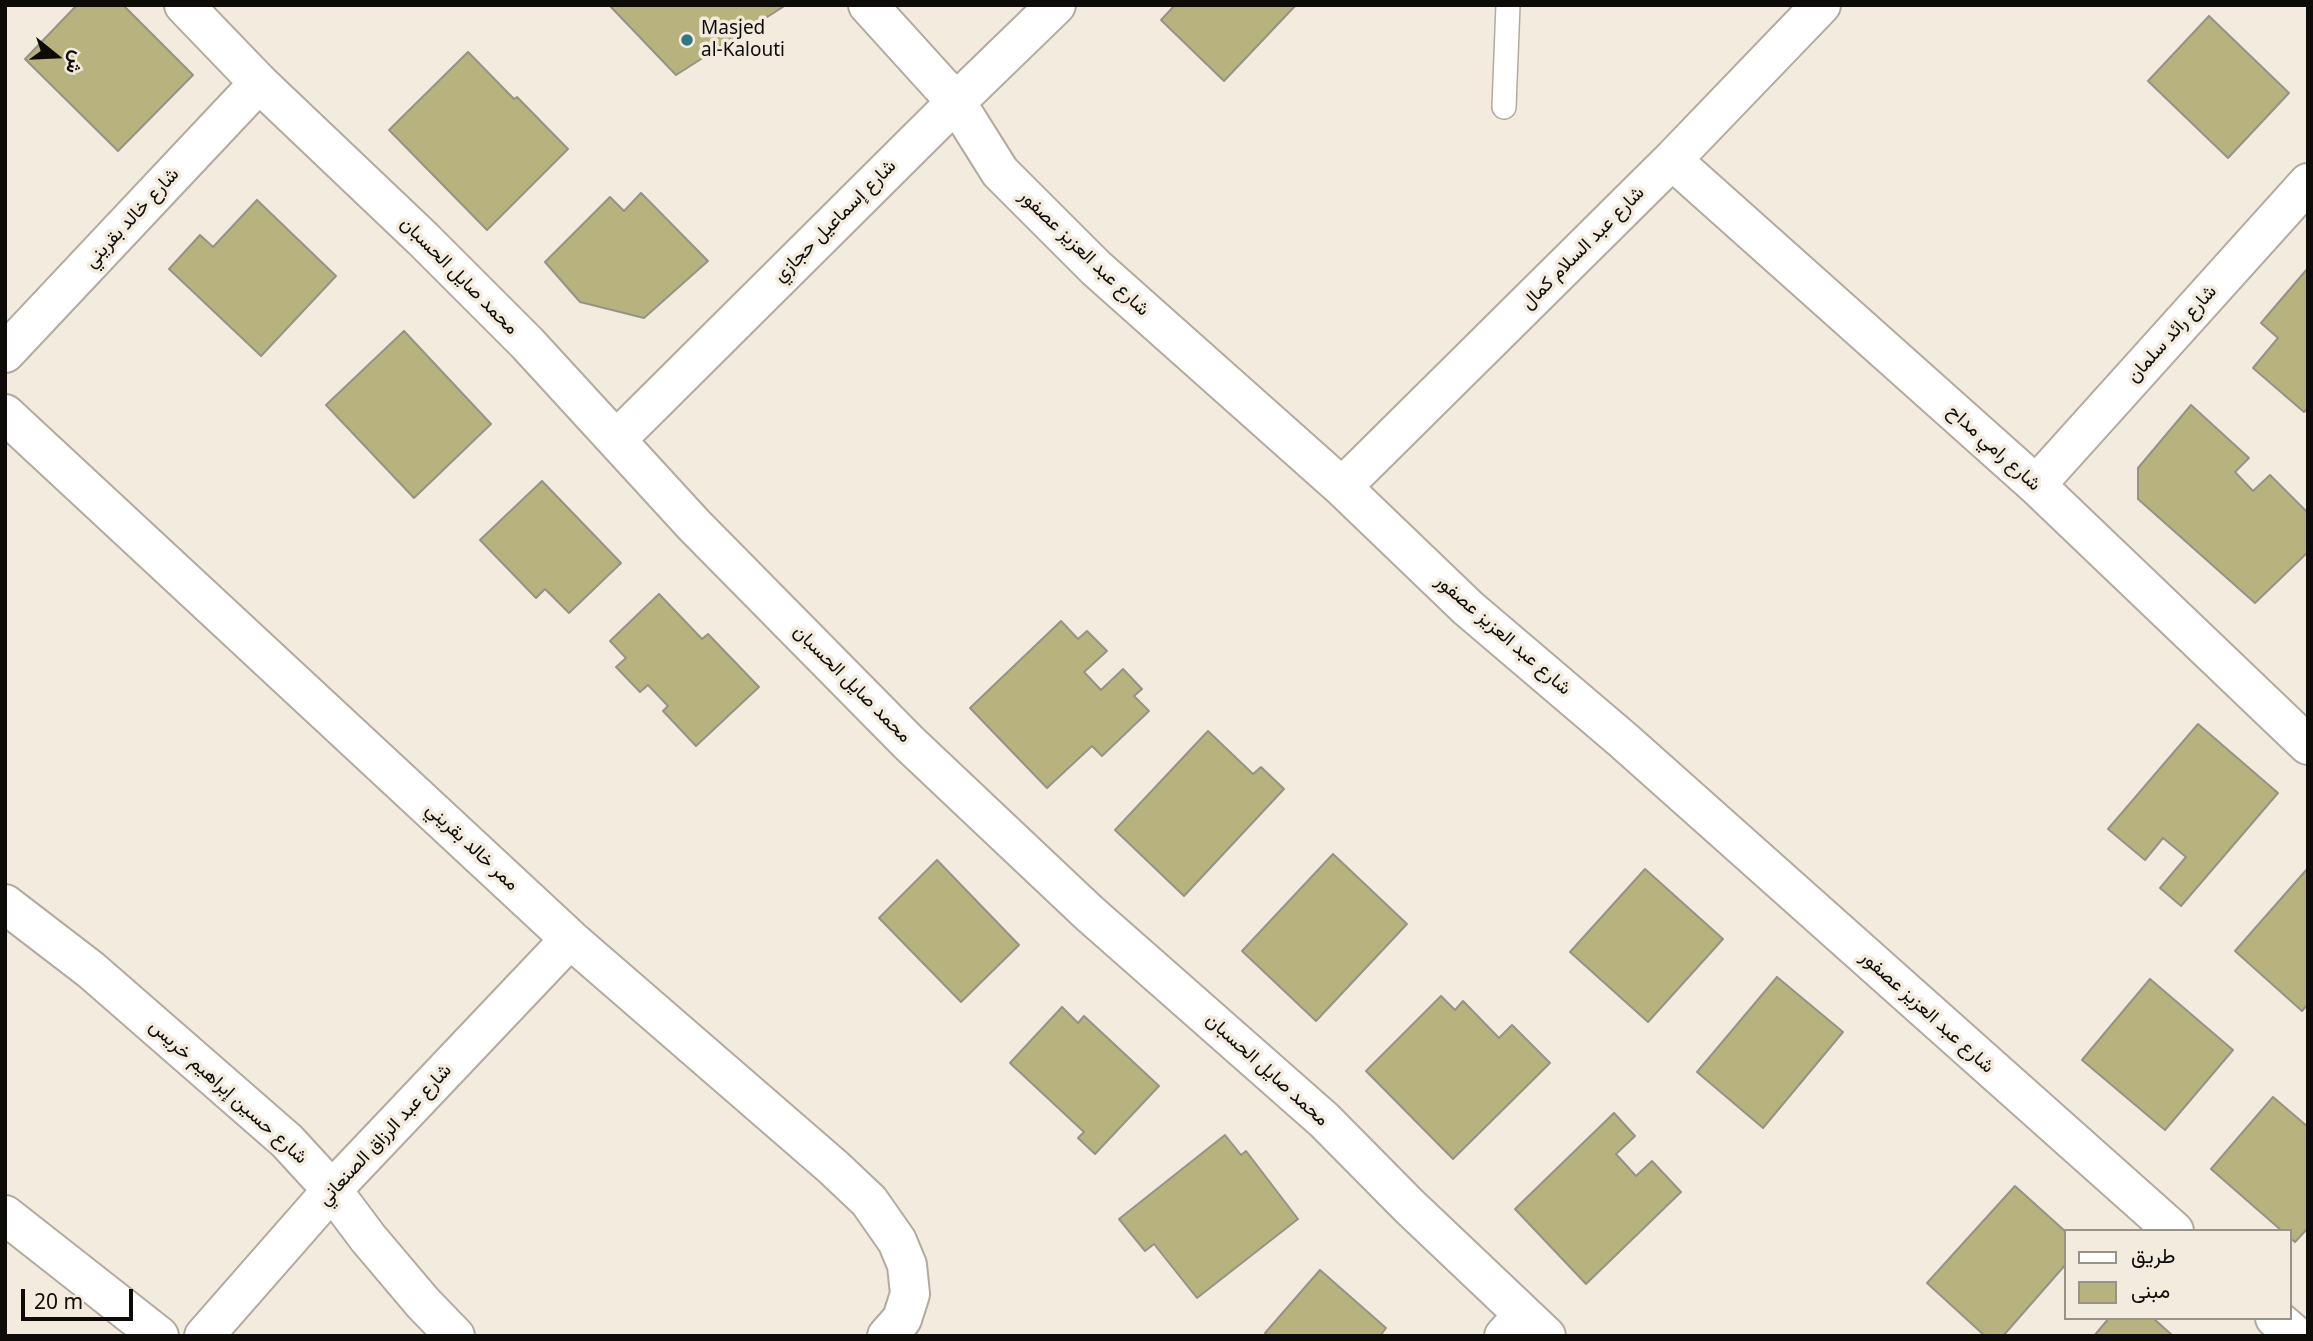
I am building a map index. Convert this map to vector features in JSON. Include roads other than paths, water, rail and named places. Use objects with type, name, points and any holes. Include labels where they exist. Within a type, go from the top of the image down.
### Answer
[{"type":"street","name":"محمد صايل الحسبان","points":[[184,5],[259,83],[527,343],[703,534],[909,743],[1089,913],[1324,1120],[1525,1329]]},
{"type":"street","name":"شارع عبد العزيز عصفور","points":[[868,5],[956,102],[1000,172],[1096,268],[1342,487],[1468,608],[1643,758],[2172,1229]]},
{"type":"street","name":"شارع إسماعيل حجازي","points":[[617,439],[1056,5]]},
{"type":"street","name":"شارع عبد السلام كمال","points":[[1342,487],[1672,160],[1821,5]]},
{"type":"street","name":"شارع خالد بقريني","points":[[9,342],[259,83]]},
{"type":"street","name":"شارع رامي مداح","points":[[1672,160],[2036,485],[2308,745]]},
{"type":"street","name":"شارع رائد سلمان","points":[[2036,485],[2308,183]]},
{"type":"street","name":"ممر خالد بقريني","points":[[5,414],[570,939],[834,1167],[869,1202],[897,1241],[907,1265],[910,1294],[902,1319],[887,1336]]},
{"type":"street","name":"شارع حسين إبراهيم خريس","points":[[5,904],[91,970],[287,1141],[332,1190],[408,1284],[455,1336]]},
{"type":"street","name":"شارع عبد الرزاق الصنعاني","points":[[205,1336],[332,1190],[570,939]]},
{"type":"street","points":[[5,1215],[159,1336]]},
{"type":"street","points":[[2277,1320],[2296,1336]]},
{"type":"lane","points":[[1504,107],[1508,5]]},
{"type":"place","name":"Masjed al-Kalouti","points":[[687,40]]}]
